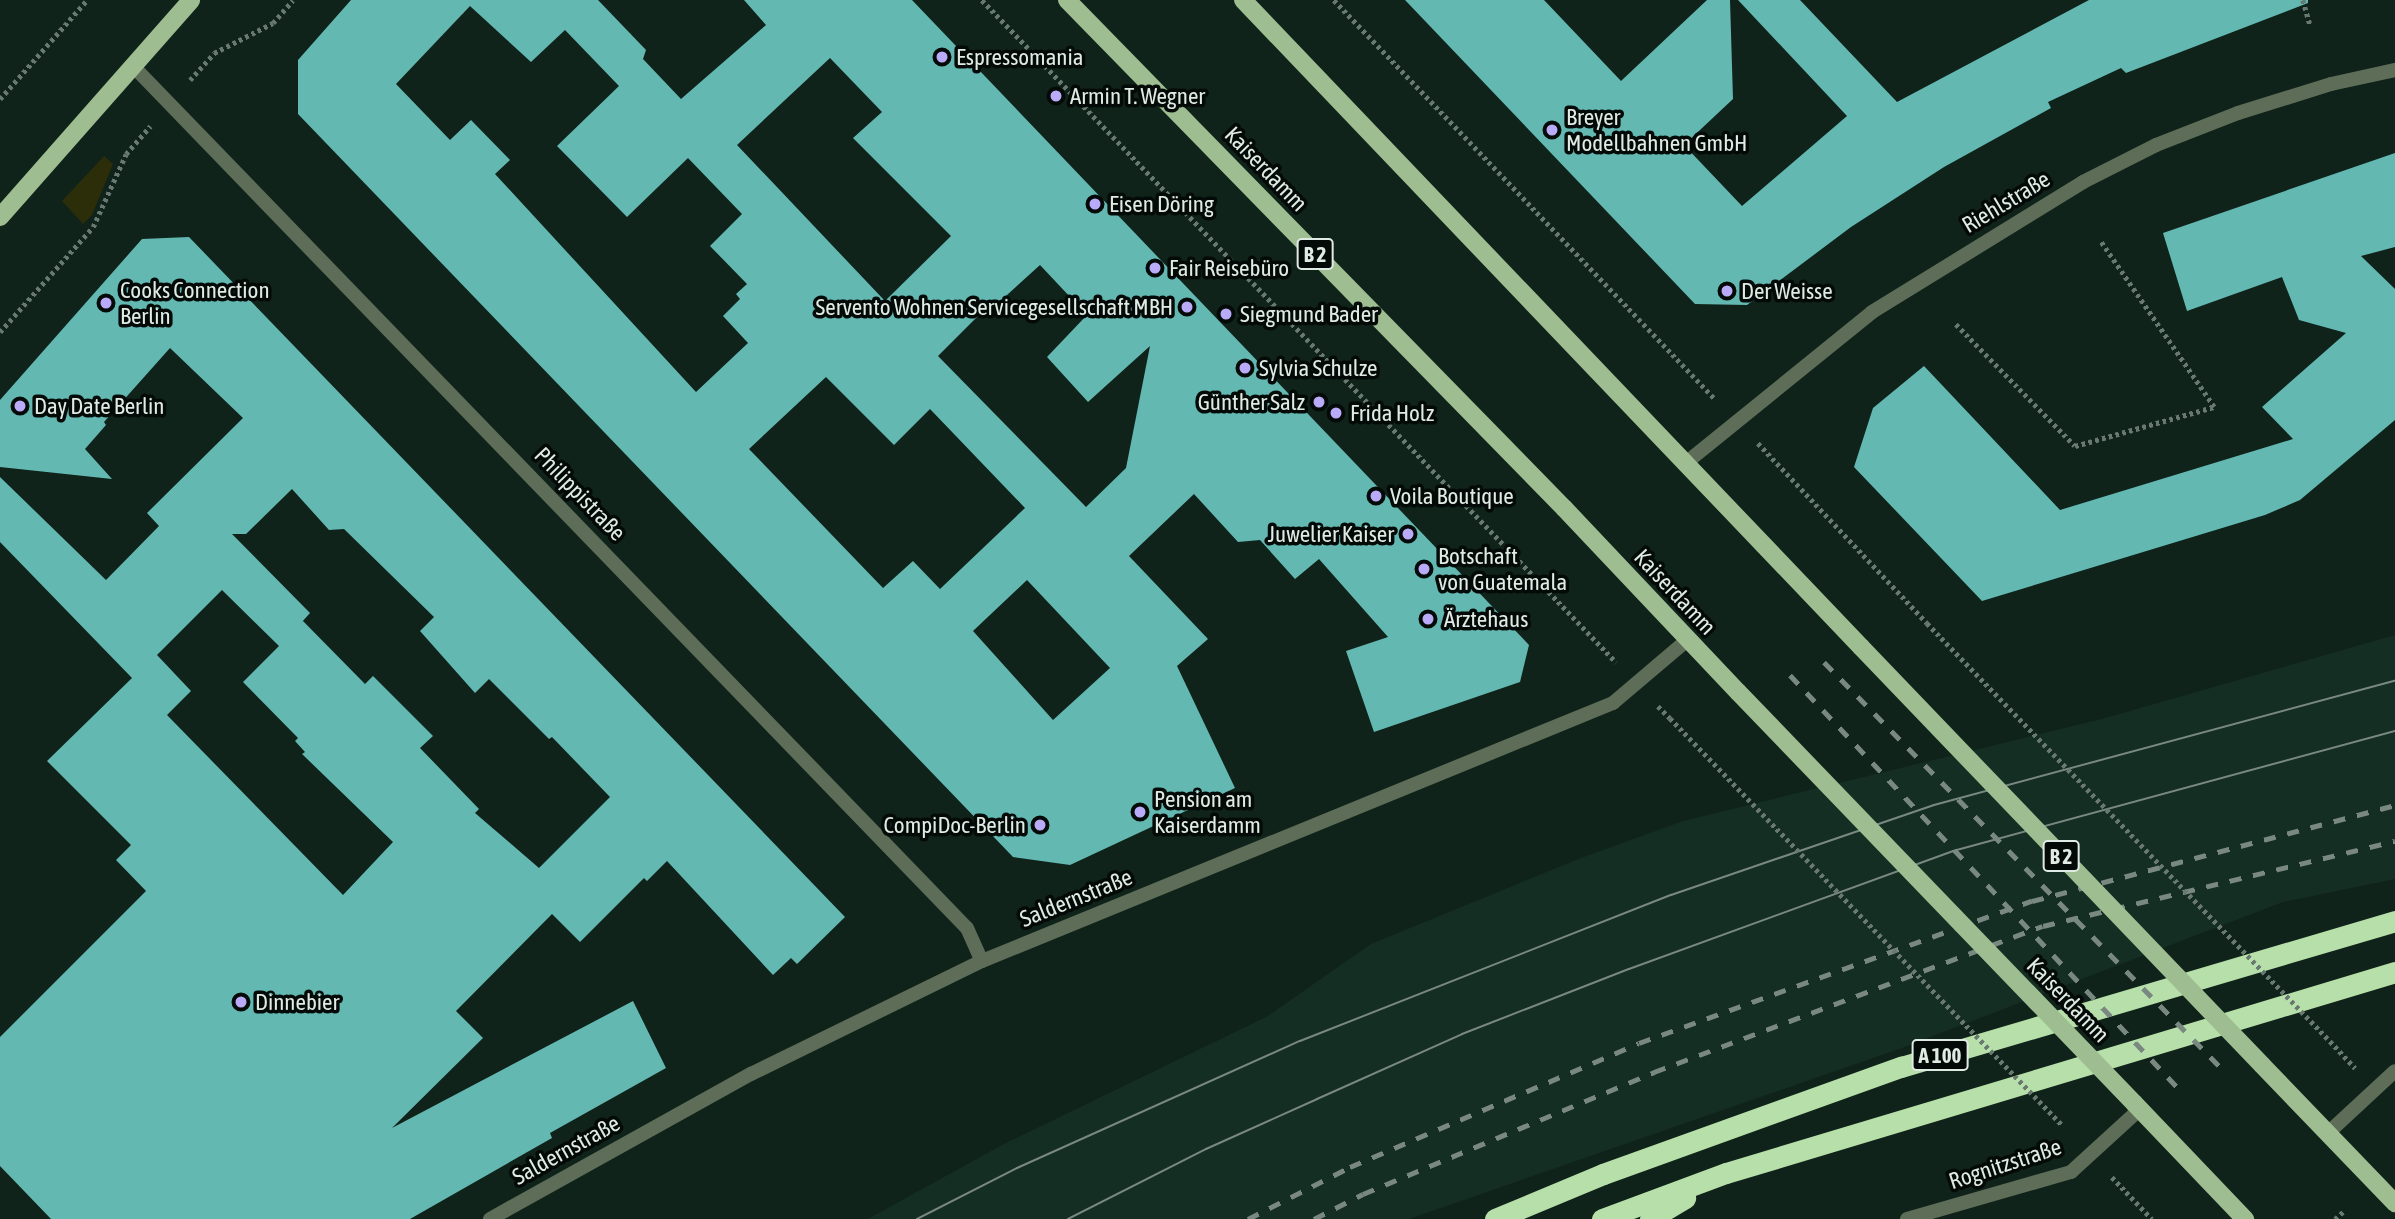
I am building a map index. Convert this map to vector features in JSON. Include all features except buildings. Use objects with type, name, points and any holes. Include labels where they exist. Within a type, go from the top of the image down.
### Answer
[{"type":"highway","name":"A 100","points":[[1495,1219],[1603,1174],[1901,1067],[2395,921]]},
{"type":"highway","name":"A 100","points":[[1602,1219],[1726,1173],[2395,972]]},
{"type":"highway","points":[[1650,1219],[1726,1173]]},
{"type":"main road","points":[[0,216],[191,0]]},
{"type":"main road","name":"Kaiserdamm","points":[[1067,0],[1564,508],[1686,641],[2245,1219]]},
{"type":"main road","name":"B 2","points":[[1243,0],[2395,1203]]},
{"type":"street","name":"Philippistraße","points":[[133,66],[967,928],[982,961]]},
{"type":"street","name":"Riehlstraße","points":[[1687,462],[1871,312],[2083,182],[2156,145],[2238,113],[2331,84],[2395,69]]},
{"type":"street","name":"Saldernstraße","points":[[490,1219],[751,1074],[982,961],[1613,703],[1686,641]]},
{"type":"street","points":[[2328,1133],[2395,1071]]},
{"type":"street","name":"Rognitzstraße","points":[[1907,1219],[2071,1171],[2137,1106]]},
{"type":"path","points":[[0,99],[87,0]]},
{"type":"path","points":[[202,66],[214,53],[273,23],[293,0]]},
{"type":"path","points":[[982,0],[1587,631]]},
{"type":"path","points":[[1334,0],[1689,372]]},
{"type":"path","points":[[2302,0],[2310,25]]},
{"type":"path","points":[[0,332],[93,227],[125,154],[139,139]]},
{"type":"path","points":[[1956,324],[2075,446],[2214,407],[2101,242]]},
{"type":"path","points":[[1798,486],[2330,1041]]},
{"type":"path","points":[[1670,718],[2063,1126]]},
{"type":"path","points":[[2335,1219],[2345,1210]]},
{"type":"shaded area","points":[[104,156],[113,164],[92,215],[83,224],[62,201]]},
{"type":"shaded area","points":[[2395,635],[2395,879],[2283,902],[1899,1049],[1409,1219],[868,1219],[1002,1145],[1268,1016],[1371,944],[1581,858],[1683,821],[2102,719]]},
{"type":"tram line","points":[[917,1219],[1017,1168],[1300,1041],[1671,895],[1934,805],[2395,681]]},
{"type":"tram line","points":[[1068,1219],[1206,1149],[1462,1034],[1629,969],[1953,851],[2395,731]]},
{"type":"railway","points":[[1824,662],[2227,1074]]},
{"type":"railway","points":[[1790,675],[2179,1089]]},
{"type":"railway","points":[[1248,1219],[1350,1167],[1639,1043],[2032,901],[2395,805]]},
{"type":"railway","points":[[1314,1219],[1363,1194],[1654,1072],[2043,926],[2395,841]]},
{"type":"place","name":"Espressomania","points":[[942,57]]},
{"type":"place","name":"Armin T. Wegner","points":[[1056,96]]},
{"type":"place","name":"Breyer Modellbahnen GmbH","points":[[1552,130]]},
{"type":"place","name":"Eisen Döring","points":[[1095,204]]},
{"type":"place","name":"Fair Reisebüro","points":[[1155,268]]},
{"type":"place","name":"Der Weisse","points":[[1727,291]]},
{"type":"place","name":"Cooks Connection Berlin","points":[[106,303]]},
{"type":"place","name":"Servento Wohnen Servicegesellschaft MBH","points":[[1187,307]]},
{"type":"place","name":"Siegmund Bader","points":[[1226,314]]},
{"type":"place","name":"Sylvia Schulze","points":[[1245,368]]},
{"type":"place","name":"Günther Salz","points":[[1319,402]]},
{"type":"place","name":"Day Date Berlin","points":[[20,406]]},
{"type":"place","name":"Frida Holz","points":[[1336,413]]},
{"type":"place","name":"Voila Boutique","points":[[1376,496]]},
{"type":"place","name":"Juwelier Kaiser","points":[[1408,534]]},
{"type":"place","name":"Botschaft von Guatemala","points":[[1424,569]]},
{"type":"place","name":"Ärztehaus","points":[[1428,619]]},
{"type":"place","name":"Pension am Kaiserdamm","points":[[1140,812]]},
{"type":"place","name":"CompiDoc-Berlin","points":[[1040,825]]},
{"type":"place","name":"Dinnebier","points":[[241,1002]]}]
